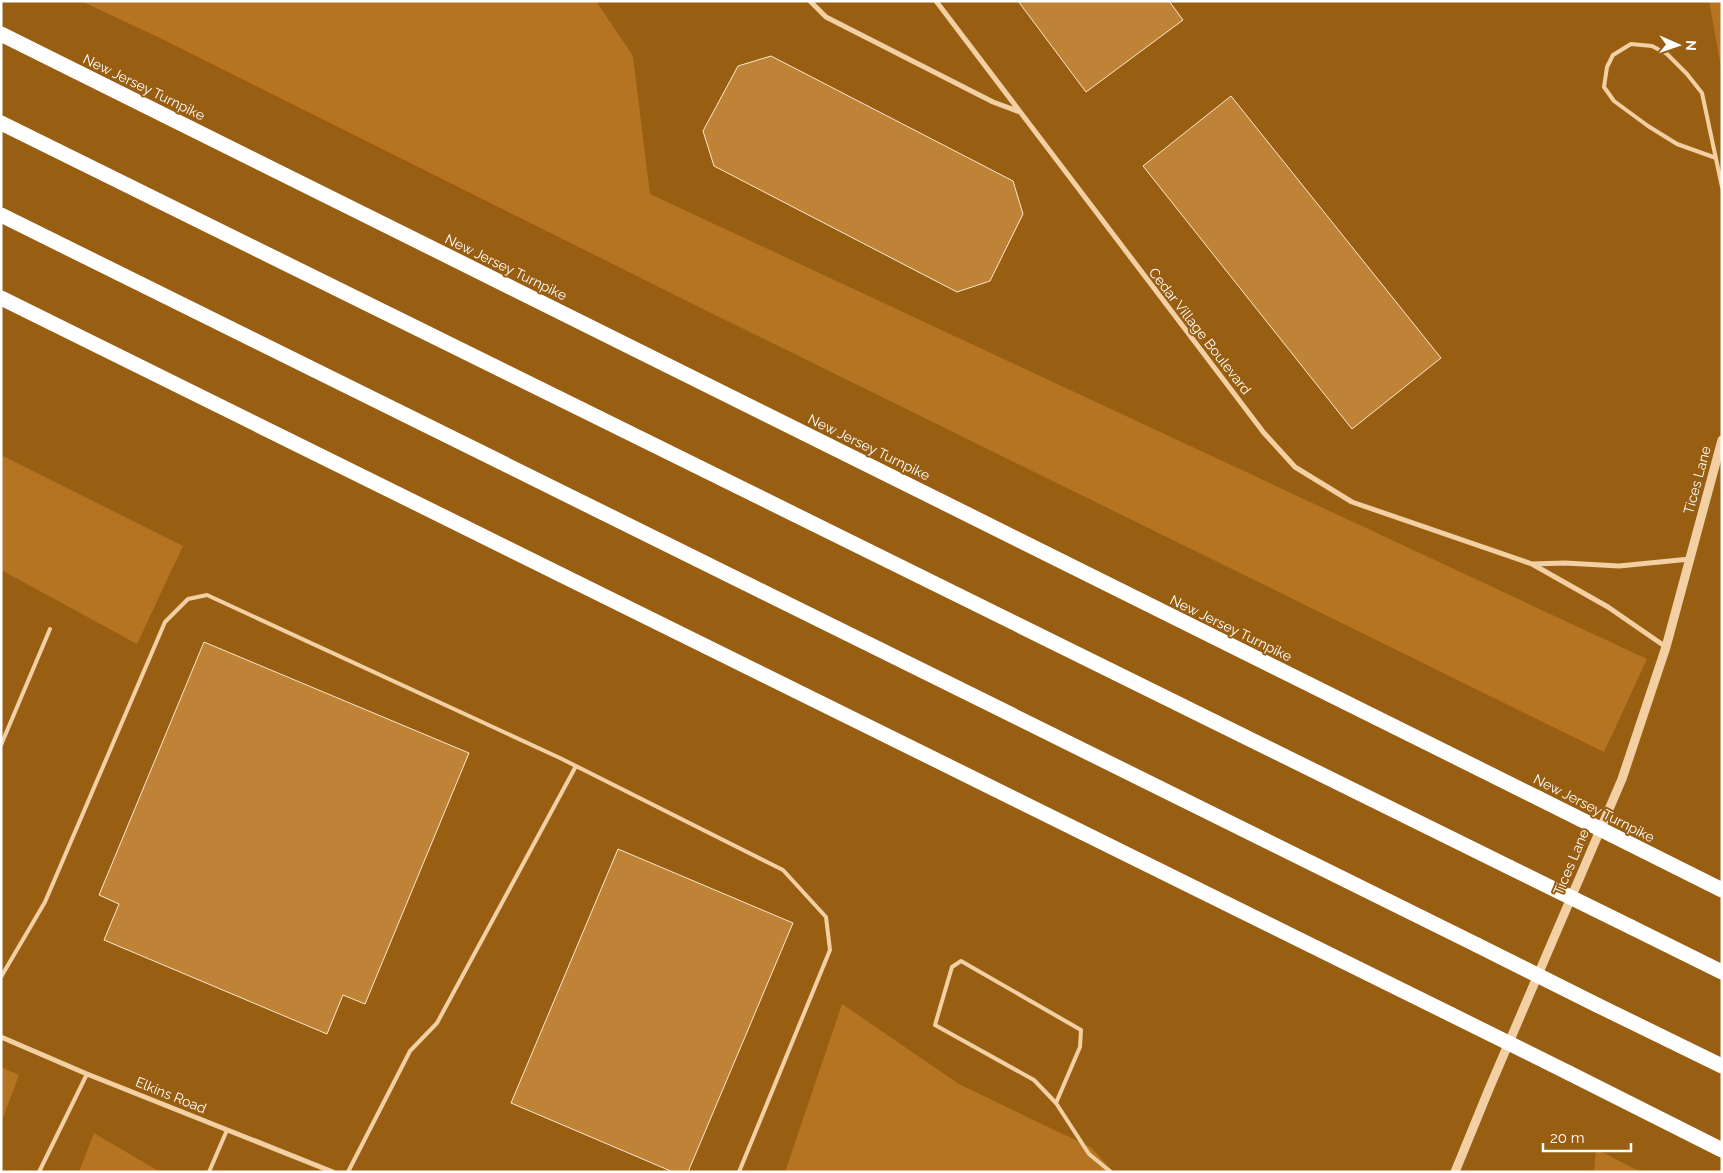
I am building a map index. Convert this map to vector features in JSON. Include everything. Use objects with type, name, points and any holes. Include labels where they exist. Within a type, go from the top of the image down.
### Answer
[{"type":"highway","name":"New Jersey Turnpike","points":[[1,34],[1722,890]]},
{"type":"highway","points":[[1,123],[1722,972]]},
{"type":"highway","points":[[1,215],[1722,1066]]},
{"type":"highway","points":[[1,298],[1722,1150]]},
{"type":"street","points":[[810,1],[826,17],[993,102],[1020,112]]},
{"type":"street","name":"Cedar Village Boulevard","points":[[936,1],[1264,433],[1295,467],[1352,502],[1532,564],[1608,607],[1666,647]]},
{"type":"street","name":"Tices Lane","points":[[1455,1172],[1488,1089],[1622,779],[1666,647],[1722,440]]},
{"type":"street","name":"Cedar Village Boulevard","points":[[1532,564],[1565,562],[1619,566],[1690,559]]},
{"type":"street","name":"Elkins Road","points":[[1,1037],[87,1074],[332,1172]]},
{"type":"lane","points":[[1716,158],[1677,144],[1614,102],[1604,87],[1607,67],[1613,55],[1631,44],[1652,46],[1667,54],[1687,74],[1702,93],[1716,158],[1722,187]]},
{"type":"lane","points":[[1,977],[44,902],[165,622],[188,599],[207,595],[576,766],[783,870],[826,917],[830,950],[738,1172]]},
{"type":"lane","points":[[1,745],[50,629]]},
{"type":"lane","points":[[348,1172],[410,1051],[437,1023],[576,766]]},
{"type":"lane","points":[[1056,1103],[1080,1047],[1081,1030],[961,961],[952,967],[935,1025],[1034,1080],[1056,1103],[1089,1154],[1111,1172]]},
{"type":"lane","points":[[39,1172],[87,1074]]},
{"type":"lane","points":[[209,1172],[228,1130]]},
{"type":"shaded area","points":[[81,1],[596,1],[633,56],[650,194],[1647,659],[1604,752],[713,314],[162,39]]},
{"type":"shaded area","points":[[1709,1],[1722,1],[1722,73]]},
{"type":"shaded area","points":[[1,455],[183,546],[137,644],[1,570]]},
{"type":"shaded area","points":[[842,1004],[959,1084],[1092,1148],[1113,1172],[785,1172]]},
{"type":"shaded area","points":[[1,1067],[19,1075],[1,1123]]},
{"type":"shaded area","points":[[94,1133],[160,1172],[79,1172]]},
{"type":"shaded area","points":[[1596,1149],[1641,1172],[1594,1172]]},
{"type":"building","points":[[1018,1],[1169,1],[1183,20],[1086,92]]},
{"type":"building","points":[[771,56],[1013,181],[1023,214],[990,281],[957,292],[714,166],[703,131],[738,66]]},
{"type":"building","points":[[1231,96],[1441,358],[1352,429],[1143,166]]},
{"type":"building","points":[[204,642],[469,753],[365,1004],[343,995],[327,1034],[104,940],[119,904],[99,895]]},
{"type":"building","points":[[618,849],[793,923],[688,1172],[673,1172],[511,1103]]}]
